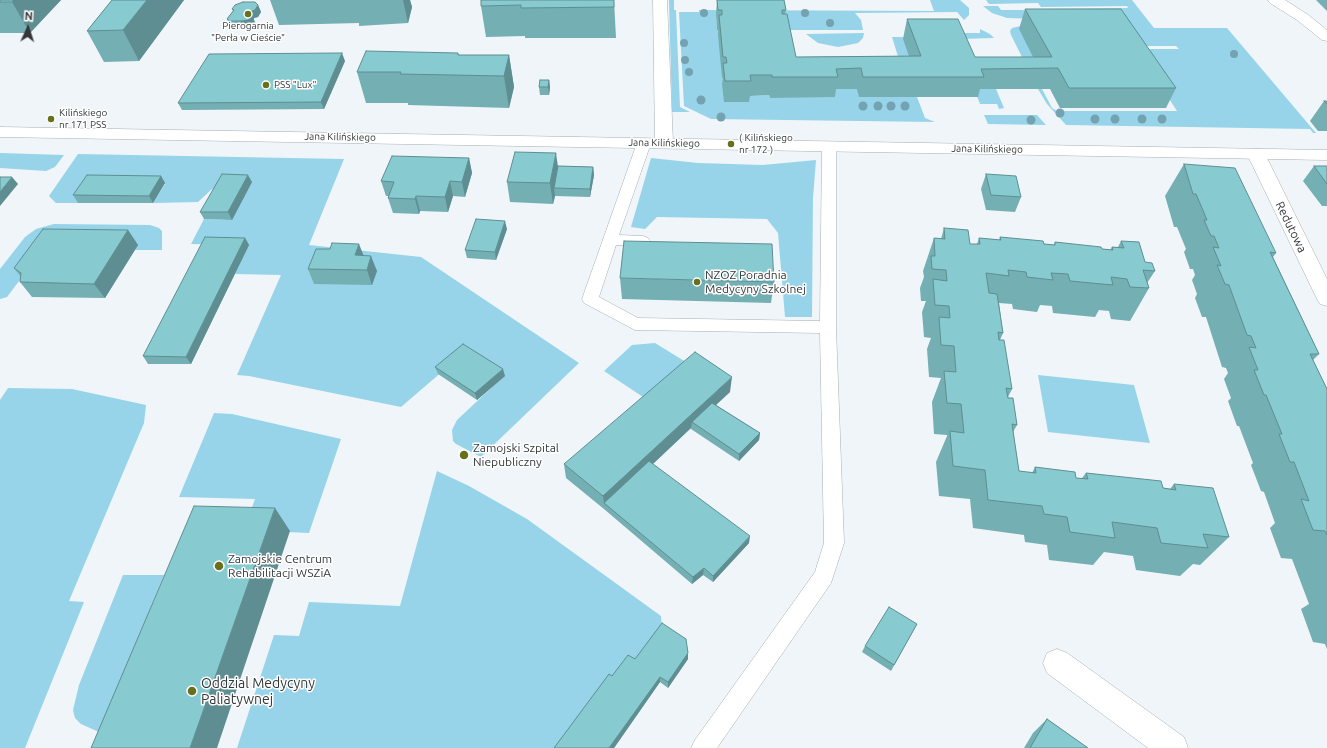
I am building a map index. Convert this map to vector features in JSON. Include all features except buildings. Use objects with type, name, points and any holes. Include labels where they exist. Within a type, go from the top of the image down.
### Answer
[{"type":"street","points":[[660,0],[664,143]]},
{"type":"street","points":[[1275,0],[1302,17],[1327,37]]},
{"type":"street","name":"Jana Kilińskiego","points":[[0,132],[1327,155]]},
{"type":"street","name":"Redutowa","points":[[1256,154],[1327,299]]},
{"type":"street","points":[[1057,663],[1173,748]]},
{"type":"lane","points":[[644,143],[590,299],[635,324],[797,326],[828,328]]},
{"type":"lane","points":[[703,748],[824,576],[834,542],[828,328],[829,146]]},
{"type":"lane","points":[[610,240],[644,241]]},
{"type":"shaded area","points":[[669,0],[674,0],[674,10],[676,10],[680,107],[690,112],[672,112]]},
{"type":"shaded area","points":[[930,0],[960,0],[969,8],[969,15],[964,20],[957,12],[855,13],[861,20],[863,30],[789,30],[785,13],[716,15],[717,30],[720,30],[725,78],[724,102],[749,102],[749,96],[769,95],[770,98],[832,89],[857,89],[917,97],[925,118],[935,122],[711,119],[684,106],[679,12],[699,12],[699,10],[934,11]]},
{"type":"shaded area","points":[[986,0],[1132,0],[1154,28],[1227,28],[1316,133],[1313,133],[1310,129],[1066,125],[1047,104],[1038,89],[1042,89],[1052,108],[1057,111],[1177,111],[1137,49],[1179,49],[1176,46],[1131,46],[1043,9],[1128,8],[1127,6],[1041,7],[1038,3],[989,4]]},
{"type":"shaded area","points":[[983,6],[998,6],[1001,10],[1033,10],[1038,19],[1007,18],[992,13]]},
{"type":"shaded area","points":[[1025,25],[1044,77],[1032,77],[1011,35],[1010,31],[1012,28]]},
{"type":"shaded area","points":[[980,29],[990,34],[994,38],[960,39],[958,33],[980,33]]},
{"type":"shaded area","points":[[864,33],[863,38],[858,43],[838,47],[818,43],[806,34]]},
{"type":"shaded area","points":[[892,37],[948,37],[916,77],[900,63]]},
{"type":"shaded area","points":[[974,89],[996,89],[1004,108],[999,109],[997,104],[980,104]]},
{"type":"shaded area","points":[[984,115],[1037,115],[1046,125],[988,124]]},
{"type":"shaded area","points":[[0,153],[64,155],[55,167],[46,171],[0,168]]},
{"type":"shaded area","points":[[78,154],[344,159],[309,245],[421,257],[579,363],[481,457],[456,444],[453,441],[452,430],[457,420],[504,376],[465,352],[401,407],[249,376],[237,375],[281,275],[235,274],[248,245],[191,244],[204,219],[232,220],[222,190],[212,189],[198,202],[153,203],[165,184],[92,183],[78,203],[56,203],[49,196]]},
{"type":"shaded area","points":[[651,158],[698,163],[763,165],[816,160],[813,198],[812,317],[785,317],[778,233],[767,219],[657,217],[645,229],[631,227]]},
{"type":"shaded area","points":[[54,224],[150,225],[159,228],[162,231],[162,250],[135,250],[137,245],[47,244],[7,297],[0,299],[0,269],[25,237],[36,229]]},
{"type":"shaded area","points":[[655,343],[694,367],[652,403],[604,371],[632,345]]},
{"type":"shaded area","points":[[1038,375],[1134,385],[1150,443],[1048,432]]},
{"type":"shaded area","points":[[8,388],[72,389],[146,405],[144,423],[69,601],[84,602],[25,748],[0,748],[0,400]]},
{"type":"shaded area","points":[[214,413],[232,414],[341,439],[309,533],[244,530],[255,499],[179,497]]},
{"type":"shaded area","points":[[437,471],[469,486],[527,519],[661,616],[662,629],[635,663],[556,748],[237,748],[274,635],[299,636],[309,602],[400,606]]},
{"type":"shaded area","points":[[123,575],[164,575],[99,732],[81,724],[75,718],[73,710],[79,685]]},
{"type":"place","name":"Pierogarnia \"Perła w Cieście\"","points":[[248,14]]},
{"type":"place","name":"PSS \"Lux\"","points":[[266,85]]},
{"type":"place","name":"Kilińskiego nr 171 PSS","points":[[51,119]]},
{"type":"place","name":"( Kilińskiego nr 172 )","points":[[731,144]]},
{"type":"place","name":"NZOZ Poradnia Medycyny Szkolnej","points":[[697,282]]},
{"type":"place","name":"Zamojski Szpital Niepubliczny","points":[[464,455]]},
{"type":"place","name":"Zamojskie Centrum Rehabilitacji WSZiA","points":[[219,566]]},
{"type":"place","name":"Oddzial Medycyny Paliatywnej","points":[[192,691]]}]
